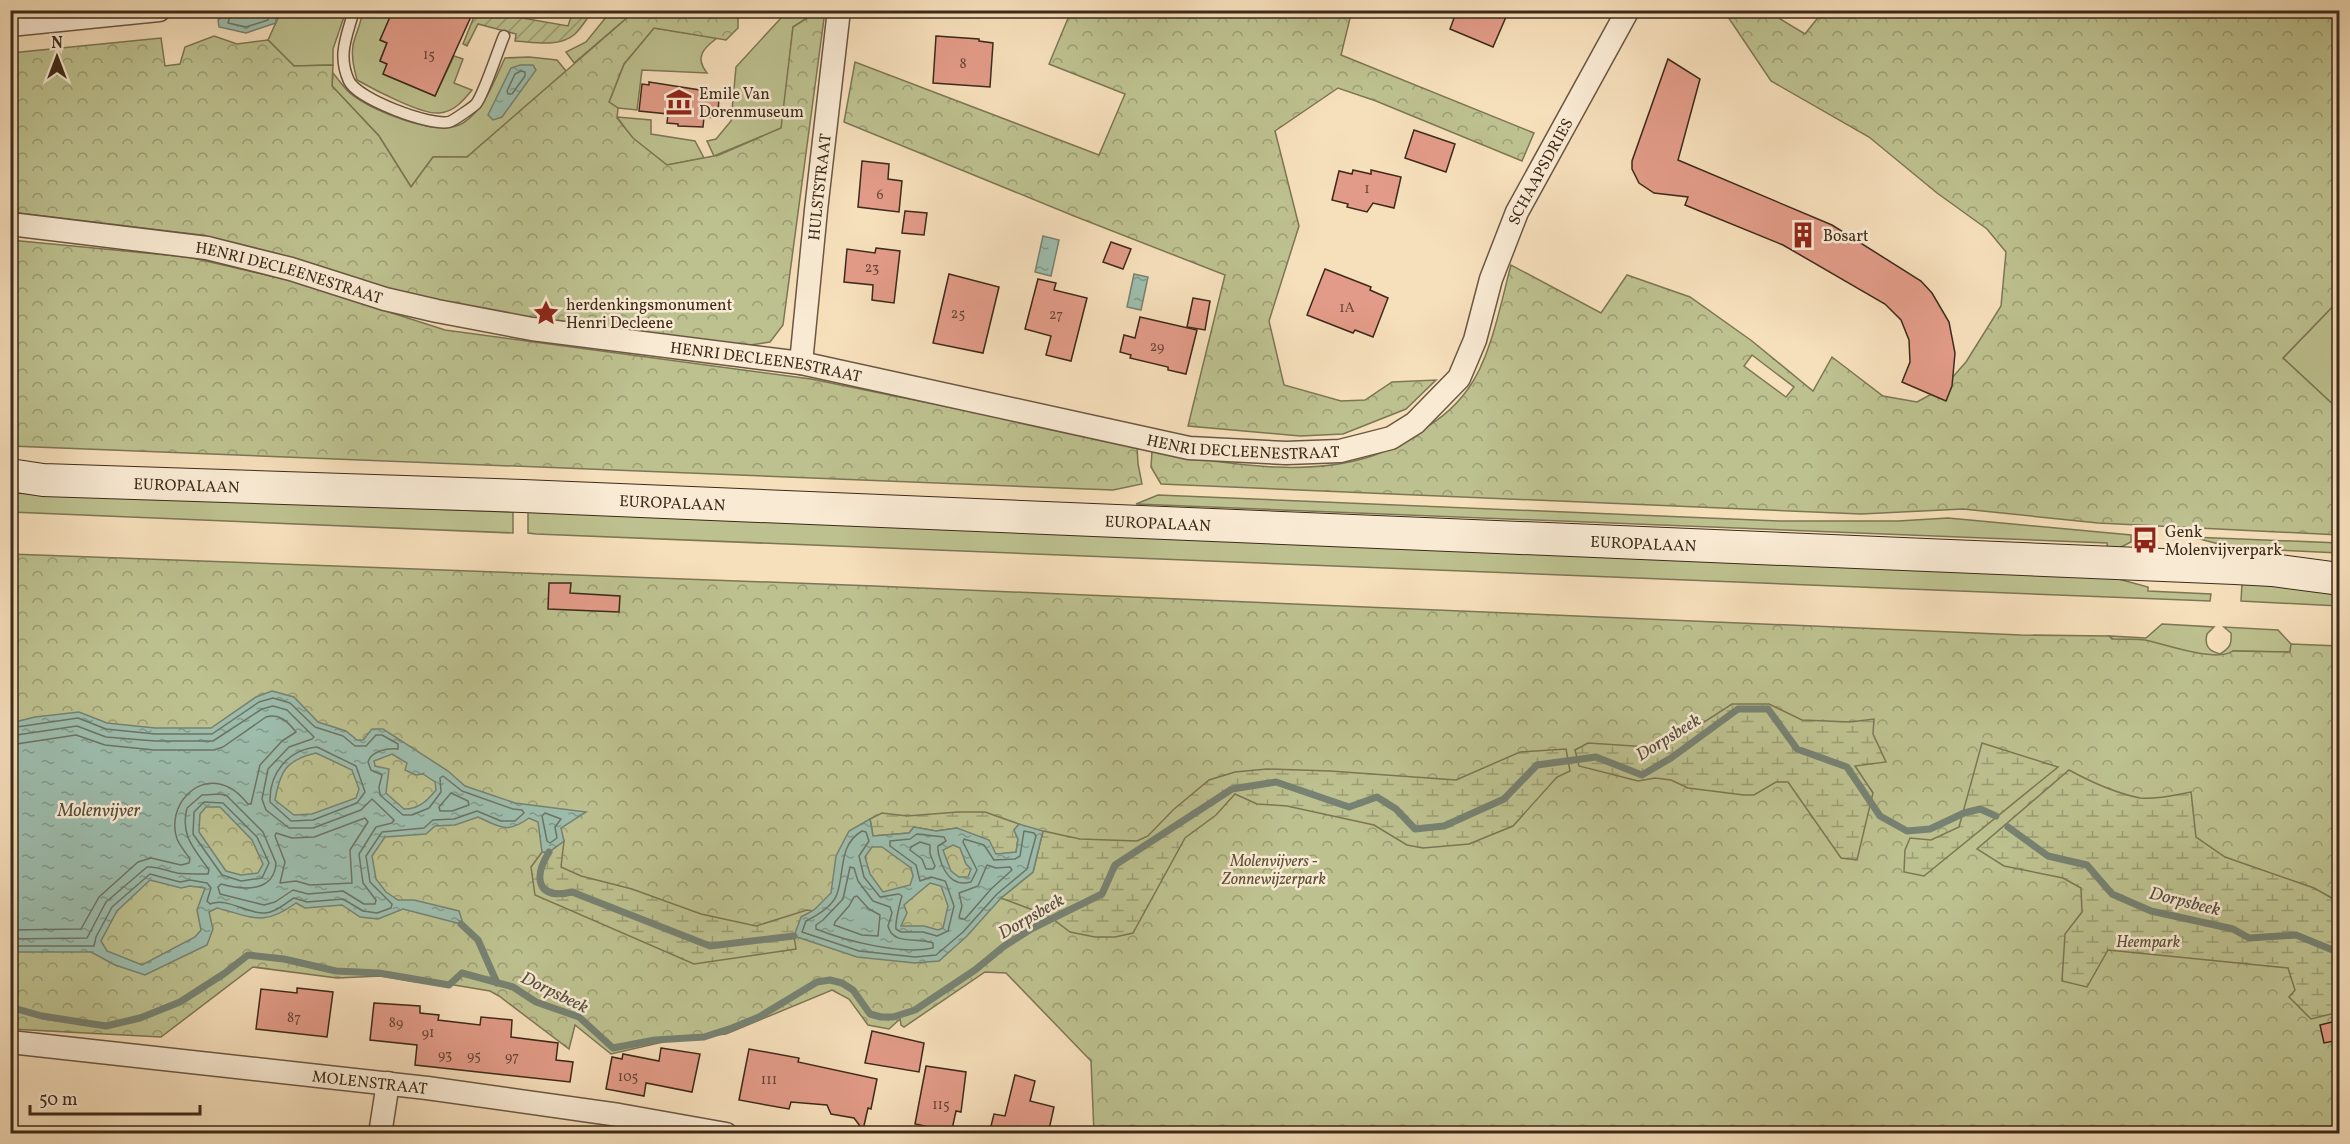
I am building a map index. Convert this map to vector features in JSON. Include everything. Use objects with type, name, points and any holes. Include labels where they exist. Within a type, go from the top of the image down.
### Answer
[{"type":"main road","name":"EUROPALAAN","points":[[10,475],[43,480],[523,496],[2272,570],[2340,579]]},
{"type":"main road","name":"EUROPALAAN","points":[[10,483],[43,480]]},
{"type":"main road","name":"EUROPALAAN","points":[[2272,570],[2323,564],[2340,565]]},
{"type":"street","points":[[10,25],[159,10]]},
{"type":"street","name":"HULSTSTRAAT","points":[[801,363],[838,10]]},
{"type":"street","name":"SCHAAPSDRIES","points":[[1475,340],[1491,279],[1517,212],[1628,10]]},
{"type":"street","name":"HENRI DECLEENESTRAAT","points":[[10,224],[207,248],[291,269],[385,299],[532,329],[801,363],[1189,448],[1297,453],[1340,451],[1391,438],[1415,423],[1459,378],[1475,340]]},
{"type":"street","name":"MOLENSTRAAT","points":[[10,1042],[388,1083],[619,1114],[726,1134]]},
{"type":"street","points":[[380,1134],[388,1083]]},
{"type":"lane","points":[[354,10],[342,49],[345,71],[351,85],[369,98],[414,118],[449,122],[476,104],[504,36]]},
{"type":"green space","points":[[1352,10],[1341,55],[1534,133],[1522,161],[1376,101],[1338,88],[1275,131],[1299,226],[1269,321],[1284,385],[1341,401],[1365,400],[1392,382],[1436,380],[1406,409],[1343,434],[1300,436],[1188,426],[1225,275],[844,122],[855,62],[1099,155],[1125,94],[1049,64],[1071,11]]},
{"type":"green space","points":[[1824,10],[2339,11],[2339,300],[2283,358],[2339,410],[2339,535],[2098,523],[1963,509],[1861,514],[1161,484],[1151,467],[1152,451],[1269,467],[1329,465],[1358,460],[1385,451],[1429,426],[1456,403],[1476,376],[1489,346],[1511,265],[1601,313],[1627,275],[1690,297],[1752,341],[1813,391],[1832,357],[1883,396],[1917,402],[1943,388],[1966,362],[2001,306],[2006,252],[1987,229],[1937,193],[1869,137],[1771,81],[1724,11],[1767,11],[1805,34]],"holes":[[[1752,355],[1794,387],[1786,397],[1744,366]]]},
{"type":"green space","points":[[278,11],[346,11],[333,49],[333,65],[294,66],[268,40],[278,18]]},
{"type":"green space","points":[[363,11],[393,11],[380,40],[387,43],[380,60],[387,64],[383,74],[435,96],[454,56],[463,59],[454,83],[472,90],[454,108],[431,113],[398,101],[357,80],[352,49]]},
{"type":"green space","points":[[573,11],[593,11],[575,34],[562,41],[546,43],[515,41],[516,34],[478,24],[467,46],[463,44],[475,14],[499,18],[500,14],[568,26]]},
{"type":"green space","points":[[611,11],[635,11],[574,63],[566,52],[586,42]]},
{"type":"green space","points":[[635,11],[738,11],[738,28],[726,40],[654,28],[624,64],[609,102],[618,108],[617,118],[633,138],[667,165],[719,155],[781,128],[793,27],[809,17],[811,11],[825,11],[783,325],[770,342],[743,346],[545,321],[394,293],[285,256],[201,235],[11,212],[11,53],[161,38],[165,66],[180,64],[185,47],[214,36],[237,44],[268,40],[294,66],[333,65],[332,86],[379,136],[411,187],[433,157],[467,157]]},
{"type":"green space","points":[[792,11],[811,11],[809,17],[793,27],[782,128],[714,156],[707,141],[716,139],[731,121],[736,67],[781,18]]},
{"type":"green space","points":[[654,28],[717,38],[702,53],[701,62],[707,73],[642,70],[637,110],[618,108],[609,102],[624,64]]},
{"type":"green space","points":[[529,57],[557,60],[566,71],[467,157],[433,157],[411,187],[379,136],[332,86],[333,73],[351,94],[389,115],[422,125],[452,127],[463,123],[477,110],[488,94],[505,58]]},
{"type":"green space","points":[[617,117],[651,120],[651,134],[695,141],[704,158],[667,165],[633,139]]},
{"type":"green space","points":[[10,240],[188,257],[289,280],[445,330],[811,379],[1137,445],[1142,484],[1113,490],[11,446]]},
{"type":"green space","points":[[2339,300],[2339,410],[2283,358]]},
{"type":"green space","points":[[11,493],[513,512],[513,533],[11,512]]},
{"type":"green space","points":[[1158,495],[1779,521],[1898,521],[1948,518],[2131,535],[2131,542],[2113,551],[2108,551],[2107,543],[1136,504]]},
{"type":"green space","points":[[528,512],[2111,577],[2148,587],[2148,591],[2211,594],[2210,601],[536,534],[528,533]]},
{"type":"green space","points":[[2192,537],[2339,543],[2339,553],[2234,548]]},
{"type":"green space","name":"Molenvijvers - Zonnewijzerpark","points":[[10,554],[874,586],[2021,635],[2109,636],[2112,639],[2145,640],[2190,652],[2215,655],[2233,651],[2290,652],[2291,644],[2339,646],[2339,1133],[1094,1133],[1091,1061],[1006,973],[985,972],[904,1027],[900,1019],[889,1029],[868,1025],[849,999],[832,990],[726,1034],[676,1039],[611,1054],[575,1025],[569,1049],[490,991],[381,976],[337,978],[253,967],[161,1037],[11,1029]]},
{"type":"green space","points":[[2242,583],[2339,587],[2339,606],[2241,601]]},
{"type":"green space","points":[[2162,624],[2214,627],[2207,634],[2207,645],[2210,650],[2220,654],[2228,648],[2231,640],[2231,633],[2224,627],[2278,630],[2291,644],[2290,652],[2233,651],[2139,713],[2127,649],[2109,636],[2146,638]]},
{"type":"green space","points":[[1732,704],[1769,704],[1802,720],[1850,722],[1874,719],[1873,734],[1886,762],[1855,766],[1873,793],[1857,860],[1841,858],[1788,782],[1776,782],[1754,795],[1744,795],[1688,788],[1671,780],[1655,778],[1638,781],[1579,766],[1575,750],[1588,743],[1664,748]]},
{"type":"green space","points":[[1982,743],[2058,767],[1924,876],[1904,872],[1905,850],[1910,838],[1931,840],[1959,827]]},
{"type":"green space","points":[[1566,749],[1570,771],[1557,777],[1513,826],[1469,844],[1423,848],[1407,845],[1374,825],[1287,806],[1257,804],[1235,794],[1216,815],[1185,838],[1133,933],[1115,937],[1095,937],[1070,932],[1049,916],[1001,898],[1033,872],[1043,831],[1080,839],[1137,841],[1148,836],[1173,810],[1209,780],[1235,772],[1267,769],[1330,771],[1456,780],[1520,752]]},
{"type":"green space","name":"Heempark","points":[[2069,770],[2103,787],[2140,798],[2159,798],[2191,792],[2196,837],[2225,857],[2314,888],[2339,902],[2339,1012],[2311,1019],[2289,997],[2295,990],[2288,968],[2108,950],[2087,987],[2062,981],[2065,934],[2082,912],[2081,888],[2063,878],[2004,866],[1977,849]]},
{"type":"green space","points":[[985,812],[1019,824],[1014,830],[1018,839],[1016,853],[996,854],[957,828],[936,831],[914,827],[909,833],[873,836],[870,819],[882,813],[907,816]]},
{"type":"green space","points":[[564,841],[561,867],[581,876],[632,889],[701,914],[756,926],[807,910],[814,911],[794,936],[796,949],[694,964],[535,895],[531,867],[542,852],[549,852]]},
{"type":"water","points":[[228,11],[276,11],[276,23],[246,33],[219,27],[218,20]]},
{"type":"water","points":[[533,65],[536,70],[502,117],[493,120],[488,115],[511,68]]},
{"type":"water","points":[[1043,236],[1059,240],[1051,276],[1035,272]]},
{"type":"water","points":[[1134,274],[1148,277],[1141,310],[1127,307]]},
{"type":"water","name":"Molenvijver","points":[[272,691],[294,697],[318,722],[346,731],[357,740],[363,740],[372,729],[383,729],[448,771],[465,786],[515,803],[586,812],[561,828],[564,841],[549,852],[542,852],[538,822],[529,818],[515,826],[504,827],[478,817],[455,825],[435,826],[426,834],[385,837],[372,856],[376,879],[386,892],[398,900],[414,900],[459,911],[461,924],[403,909],[378,919],[360,917],[342,905],[305,908],[296,903],[266,918],[249,917],[217,908],[209,912],[213,929],[207,945],[145,975],[115,965],[91,952],[11,952],[11,723],[35,717],[79,712],[107,723],[155,728],[211,728],[256,697]],"holes":[[[316,753],[352,770],[359,789],[356,798],[312,814],[294,815],[275,800],[279,781],[286,768]],[[392,754],[407,763],[405,770],[416,775],[423,774],[435,782],[436,790],[422,804],[404,809],[386,793],[389,769],[375,766],[374,761]],[[206,807],[220,807],[252,840],[263,864],[258,873],[241,875],[226,871],[199,832],[200,814]],[[150,880],[181,888],[190,886],[205,888],[197,910],[201,930],[195,937],[142,965],[107,951],[101,941],[117,911]]]},
{"type":"water","points":[[870,819],[873,836],[909,833],[914,827],[936,831],[957,828],[989,840],[996,854],[1016,852],[1018,839],[1014,830],[1019,824],[1043,831],[1033,872],[1001,898],[967,936],[939,961],[915,963],[857,957],[794,936],[801,917],[814,910],[831,893],[836,856],[849,831]],"holes":[[[953,845],[960,848],[966,864],[971,869],[968,877],[959,877],[951,871],[943,850]],[[872,847],[882,847],[911,868],[913,876],[910,885],[883,892],[870,874],[865,857]],[[930,883],[941,886],[948,906],[943,928],[938,930],[924,926],[901,926],[907,913],[904,905]]]},
{"type":"building","points":[[393,10],[474,10],[435,96],[383,74],[387,64],[380,61],[387,43],[380,40]]},
{"type":"building","points":[[1457,10],[1509,10],[1493,47],[1450,29]]},
{"type":"building","points":[[936,36],[979,39],[979,41],[993,43],[990,87],[933,83]]},
{"type":"building","name":"Bosart","points":[[1668,59],[1700,79],[1678,160],[1832,225],[1921,281],[1932,293],[1949,322],[1955,353],[1952,386],[1946,401],[1902,382],[1910,362],[1909,340],[1901,320],[1885,304],[1783,245],[1685,205],[1688,197],[1654,193],[1639,183],[1632,169],[1632,161]]},
{"type":"building","name":"Emile Van Dorenmuseum","points":[[649,82],[719,93],[718,118],[704,117],[703,127],[678,126],[678,124],[667,123],[668,114],[639,111],[642,84],[649,85]]},
{"type":"building","points":[[1414,130],[1455,144],[1446,172],[1405,158]]},
{"type":"building","points":[[862,161],[889,164],[888,179],[902,181],[899,212],[858,207]]},
{"type":"building","points":[[1353,170],[1371,174],[1371,170],[1401,177],[1394,208],[1373,203],[1367,212],[1332,200],[1339,171],[1352,174]]},
{"type":"building","points":[[905,211],[927,213],[924,235],[902,233]]},
{"type":"building","points":[[1111,242],[1131,249],[1123,269],[1103,262]]},
{"type":"building","points":[[876,248],[900,251],[894,303],[872,300],[873,285],[844,282],[847,249],[875,253]]},
{"type":"building","points":[[1325,269],[1371,287],[1370,290],[1388,298],[1373,337],[1355,330],[1353,333],[1307,315]]},
{"type":"building","points":[[949,274],[999,287],[983,353],[933,343]]},
{"type":"building","points":[[1038,279],[1056,283],[1054,290],[1087,298],[1071,361],[1046,355],[1051,336],[1025,329]]},
{"type":"building","points":[[1193,298],[1210,301],[1205,330],[1187,327]]},
{"type":"building","points":[[1140,317],[1197,330],[1186,374],[1130,358],[1131,355],[1120,352],[1124,335],[1135,338]]},
{"type":"building","points":[[549,583],[571,583],[570,593],[620,596],[619,612],[548,609]]},
{"type":"building","points":[[297,988],[333,992],[327,1037],[256,1029],[261,989],[297,993]]},
{"type":"building","points":[[374,1003],[420,1006],[420,1013],[439,1015],[438,1020],[480,1025],[481,1017],[512,1020],[511,1037],[558,1043],[556,1060],[573,1062],[570,1082],[415,1065],[417,1045],[370,1040]]},
{"type":"building","points":[[2340,1020],[2340,1040],[2324,1043],[2320,1025]]},
{"type":"building","points":[[872,1031],[924,1043],[919,1072],[865,1063]]},
{"type":"building","points":[[661,1048],[700,1054],[692,1092],[646,1083],[644,1096],[606,1089],[612,1057],[622,1059],[623,1054],[659,1061]]},
{"type":"building","points":[[749,1049],[799,1058],[798,1062],[877,1079],[871,1109],[868,1108],[863,1130],[854,1118],[831,1114],[827,1105],[791,1102],[789,1109],[739,1100]]},
{"type":"building","points":[[926,1066],[966,1072],[961,1112],[956,1111],[951,1134],[924,1131],[925,1126],[915,1124]]},
{"type":"building","points":[[1015,1075],[1035,1081],[1030,1101],[1054,1107],[1048,1134],[989,1134],[994,1114],[1005,1116]]},
{"type":"waterway","name":"Dorpsbeek","points":[[10,1007],[42,1016],[106,1026],[140,1018],[180,1002],[248,955],[284,959],[336,971],[379,973],[449,985],[462,973],[513,987],[536,1002],[579,1017],[613,1048],[655,1040],[704,1037],[759,1017],[817,982],[830,980],[842,983],[853,990],[870,1014],[893,1017],[915,1010],[1031,929],[1102,894],[1115,865],[1232,789],[1276,782],[1349,807],[1377,797],[1396,809],[1415,829],[1444,826],[1504,799],[1537,765],[1596,757],[1642,775],[1671,758],[1738,709],[1768,709],[1797,749],[1847,767],[1880,816],[1907,831],[1930,829],[1964,813],[1980,809],[1996,816]]},
{"type":"waterway","name":"Dorpsbeek","points":[[2008,827],[2048,856],[2087,865],[2112,894],[2151,911],[2233,929],[2249,938],[2296,935],[2340,953]]},
{"type":"waterway","points":[[549,852],[540,878],[541,885],[551,893],[572,892],[710,946],[794,936]]},
{"type":"waterway","points":[[461,924],[478,940],[497,983]]},
{"type":"place","name":"Emile Van Dorenmuseum","points":[[679,102]]},
{"type":"place","name":"Bosart","points":[[1803,235]]},
{"type":"place","name":"herdenkingsmonument Henri Decleene","points":[[546,313]]},
{"type":"place","name":"Genk Molenvijverpark","points":[[2145,540]]}]
